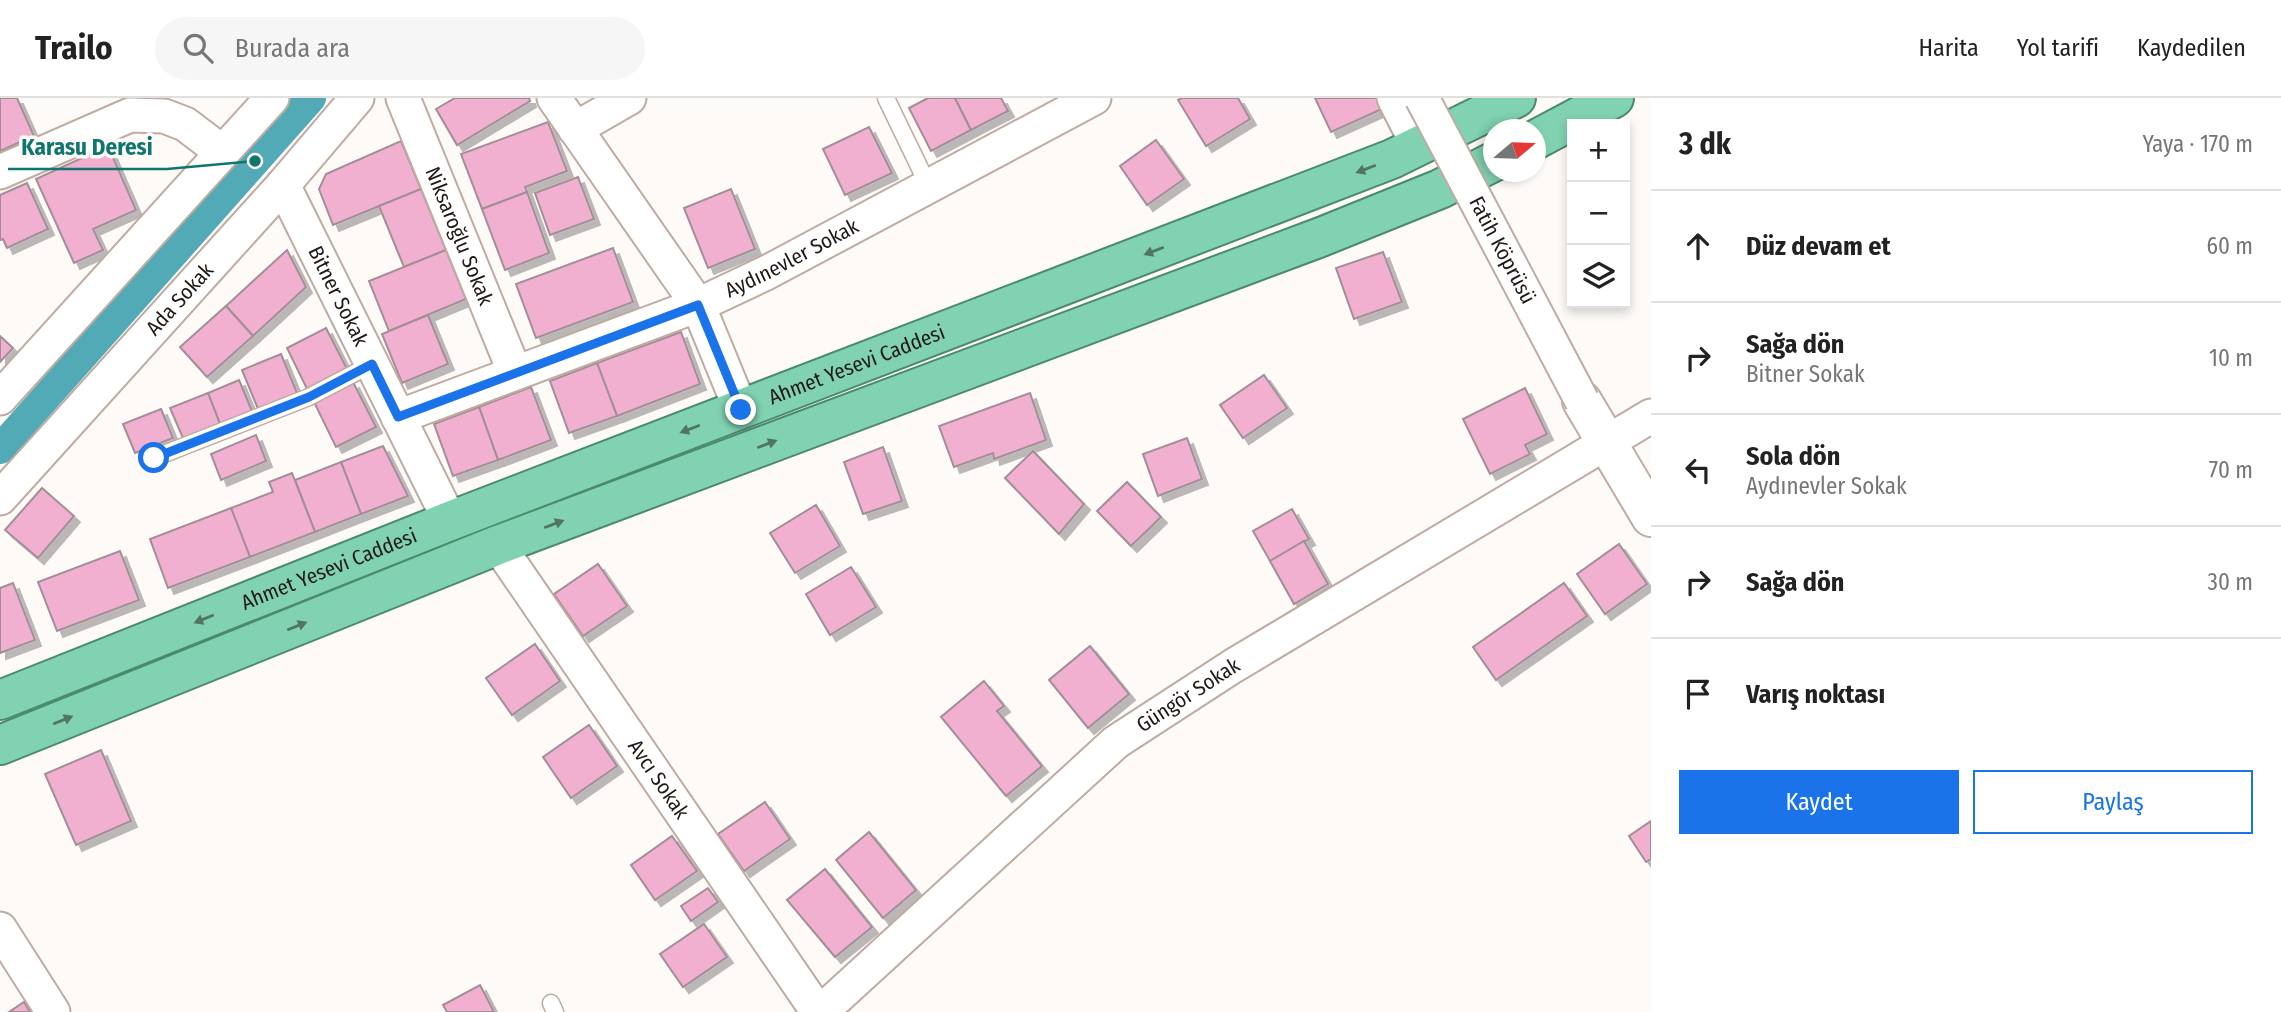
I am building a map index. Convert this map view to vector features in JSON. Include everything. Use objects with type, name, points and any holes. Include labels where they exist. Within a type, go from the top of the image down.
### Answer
[{"type":"highway","name":"Ahmet Yesevi Caddesi","points":[[0,700],[450,521],[1419,147],[1516,98]]},
{"type":"highway","points":[[1546,134],[1614,98]]},
{"type":"highway","name":"Ahmet Yesevi Caddesi","points":[[0,745],[498,545],[1321,237],[1431,193],[1483,167]]},
{"type":"street","points":[[0,398],[272,98]]},
{"type":"street","name":"Ada Sokak","points":[[0,498],[284,185],[357,98]]},
{"type":"street","name":"Niksaroğlu Sokak","points":[[403,98],[515,373]]},
{"type":"street","points":[[554,98],[698,305],[741,410]]},
{"type":"street","points":[[575,129],[629,98]]},
{"type":"street","name":"Aydınevler Sokak","points":[[398,417],[698,305],[766,273],[1094,98]]},
{"type":"street","points":[[1394,98],[1419,147]]},
{"type":"street","name":"Fatih Köprüsü","points":[[1422,98],[1582,401]]},
{"type":"street","points":[[0,172],[130,116],[160,107],[222,152]]},
{"type":"street","name":"Bitner Sokak","points":[[284,185],[450,521]]},
{"type":"street","points":[[1582,401],[1651,517]]},
{"type":"street","name":"Güngör Sokak","points":[[820,1012],[1116,742],[1233,666],[1651,416]]},
{"type":"street","name":"Avcı Sokak","points":[[498,545],[820,1012]]},
{"type":"street","points":[[0,929],[53,1012]]},
{"type":"lane","points":[[887,98],[929,187]]},
{"type":"lane","points":[[154,458],[309,397],[372,364]]},
{"type":"building","points":[[0,98],[17,98],[34,136],[0,151]]},
{"type":"building","points":[[455,98],[529,98],[530,101],[457,145],[436,109]]},
{"type":"building","points":[[928,98],[955,98],[971,130],[931,151],[909,108]]},
{"type":"building","points":[[955,98],[1001,98],[1008,111],[971,130]]},
{"type":"building","points":[[1238,98],[1250,119],[1206,146],[1178,100]]},
{"type":"building","points":[[1315,98],[1379,98],[1384,108],[1331,132]]},
{"type":"building","points":[[548,122],[567,171],[525,187],[527,192],[482,209],[461,154]]},
{"type":"building","points":[[869,127],[892,173],[845,195],[823,149]]},
{"type":"building","points":[[1156,140],[1184,179],[1147,205],[1120,166]]},
{"type":"building","points":[[401,141],[421,189],[333,225],[319,189],[326,174]]},
{"type":"building","points":[[108,146],[136,210],[93,229],[103,250],[74,263],[36,179]]},
{"type":"building","points":[[578,177],[594,219],[550,235],[535,193]]},
{"type":"building","points":[[27,183],[48,229],[7,248],[3,239],[0,240],[0,195]]},
{"type":"building","points":[[421,189],[446,250],[404,267],[379,206]]},
{"type":"building","points":[[731,189],[755,249],[708,268],[684,208]]},
{"type":"building","points":[[527,192],[549,253],[505,270],[482,209]]},
{"type":"building","points":[[613,248],[633,302],[536,338],[516,284]]},
{"type":"building","points":[[287,250],[306,287],[253,336],[226,306]]},
{"type":"building","points":[[446,250],[466,299],[389,331],[369,281]]},
{"type":"building","points":[[1383,252],[1402,302],[1354,319],[1336,268]]},
{"type":"building","points":[[226,306],[253,336],[207,377],[180,347]]},
{"type":"building","points":[[428,315],[448,364],[402,383],[382,334]]},
{"type":"building","points":[[326,328],[347,369],[307,389],[287,348]]},
{"type":"building","points":[[681,332],[700,384],[617,416],[597,363]]},
{"type":"building","points":[[0,336],[13,348],[0,362]]},
{"type":"building","points":[[281,354],[297,393],[258,409],[242,370]]},
{"type":"building","points":[[597,363],[617,416],[569,433],[550,381]]},
{"type":"building","points":[[1264,375],[1287,408],[1243,438],[1220,405]]},
{"type":"building","points":[[239,380],[252,411],[220,424],[208,393]]},
{"type":"building","points":[[353,382],[376,427],[336,447],[314,402]]},
{"type":"building","points":[[531,387],[551,440],[498,460],[479,407]]},
{"type":"building","points":[[1525,388],[1547,434],[1525,445],[1530,454],[1490,474],[1463,419]]},
{"type":"building","points":[[208,393],[220,424],[183,438],[170,408]]},
{"type":"building","points":[[1030,393],[1046,440],[994,459],[993,453],[954,467],[939,426]]},
{"type":"building","points":[[479,407],[498,460],[453,476],[434,424]]},
{"type":"building","points":[[161,409],[173,438],[135,453],[123,424]]},
{"type":"building","points":[[256,435],[266,461],[221,480],[211,454]]},
{"type":"building","points":[[1187,438],[1202,479],[1158,496],[1143,454]]},
{"type":"building","points":[[383,446],[408,496],[361,514],[341,462]]},
{"type":"building","points":[[883,447],[902,501],[863,514],[844,462]]},
{"type":"building","points":[[1033,451],[1084,504],[1059,534],[1005,478]]},
{"type":"building","points":[[341,462],[361,514],[315,532],[295,480]]},
{"type":"building","points":[[292,473],[315,532],[250,557],[231,508],[273,492],[269,482]]},
{"type":"building","points":[[1127,482],[1161,517],[1131,546],[1097,511]]},
{"type":"building","points":[[42,488],[74,516],[38,558],[5,530]]},
{"type":"building","points":[[816,505],[840,546],[795,573],[770,533]]},
{"type":"building","points":[[231,508],[250,557],[168,588],[150,539]]},
{"type":"building","points":[[1292,509],[1309,539],[1270,561],[1253,531]]},
{"type":"building","points":[[1304,541],[1328,584],[1294,604],[1270,561]]},
{"type":"building","points":[[1619,544],[1647,584],[1605,614],[1577,574]]},
{"type":"building","points":[[120,551],[139,600],[57,631],[38,582]]},
{"type":"building","points":[[598,564],[627,606],[583,636],[554,594]]},
{"type":"building","points":[[851,567],[876,607],[830,635],[806,594]]},
{"type":"building","points":[[13,583],[35,640],[0,653],[0,588]]},
{"type":"building","points":[[1564,583],[1587,616],[1496,680],[1473,647]]},
{"type":"building","points":[[535,644],[560,681],[512,715],[486,678]]},
{"type":"building","points":[[1090,646],[1129,694],[1088,728],[1049,680]]},
{"type":"building","points":[[984,681],[1004,706],[997,711],[1042,766],[1006,796],[941,717]]},
{"type":"building","points":[[589,725],[617,766],[571,798],[543,757]]},
{"type":"building","points":[[101,750],[131,821],[76,845],[45,774]]},
{"type":"building","points":[[765,802],[790,839],[744,871],[718,834]]},
{"type":"building","points":[[1651,821],[1651,859],[1646,862],[1629,836]]},
{"type":"building","points":[[869,832],[916,890],[883,918],[836,860]]},
{"type":"building","points":[[672,836],[697,871],[655,900],[631,865]]},
{"type":"building","points":[[825,869],[872,927],[835,957],[787,900]]},
{"type":"building","points":[[708,888],[718,902],[691,921],[681,906]]},
{"type":"building","points":[[704,924],[727,957],[683,987],[660,954]]},
{"type":"building","points":[[480,985],[494,1012],[447,1012],[443,1005]]},
{"type":"building","points":[[24,1002],[30,1012],[9,1012]]},
{"type":"waterway","points":[[0,449],[311,98]]},
{"type":"place","name":"Karasu Deresi","points":[[255,161]]},
{"type":"route","points":[[154,458],[309,397],[372,364],[398,417],[698,305],[741,410]]}]
